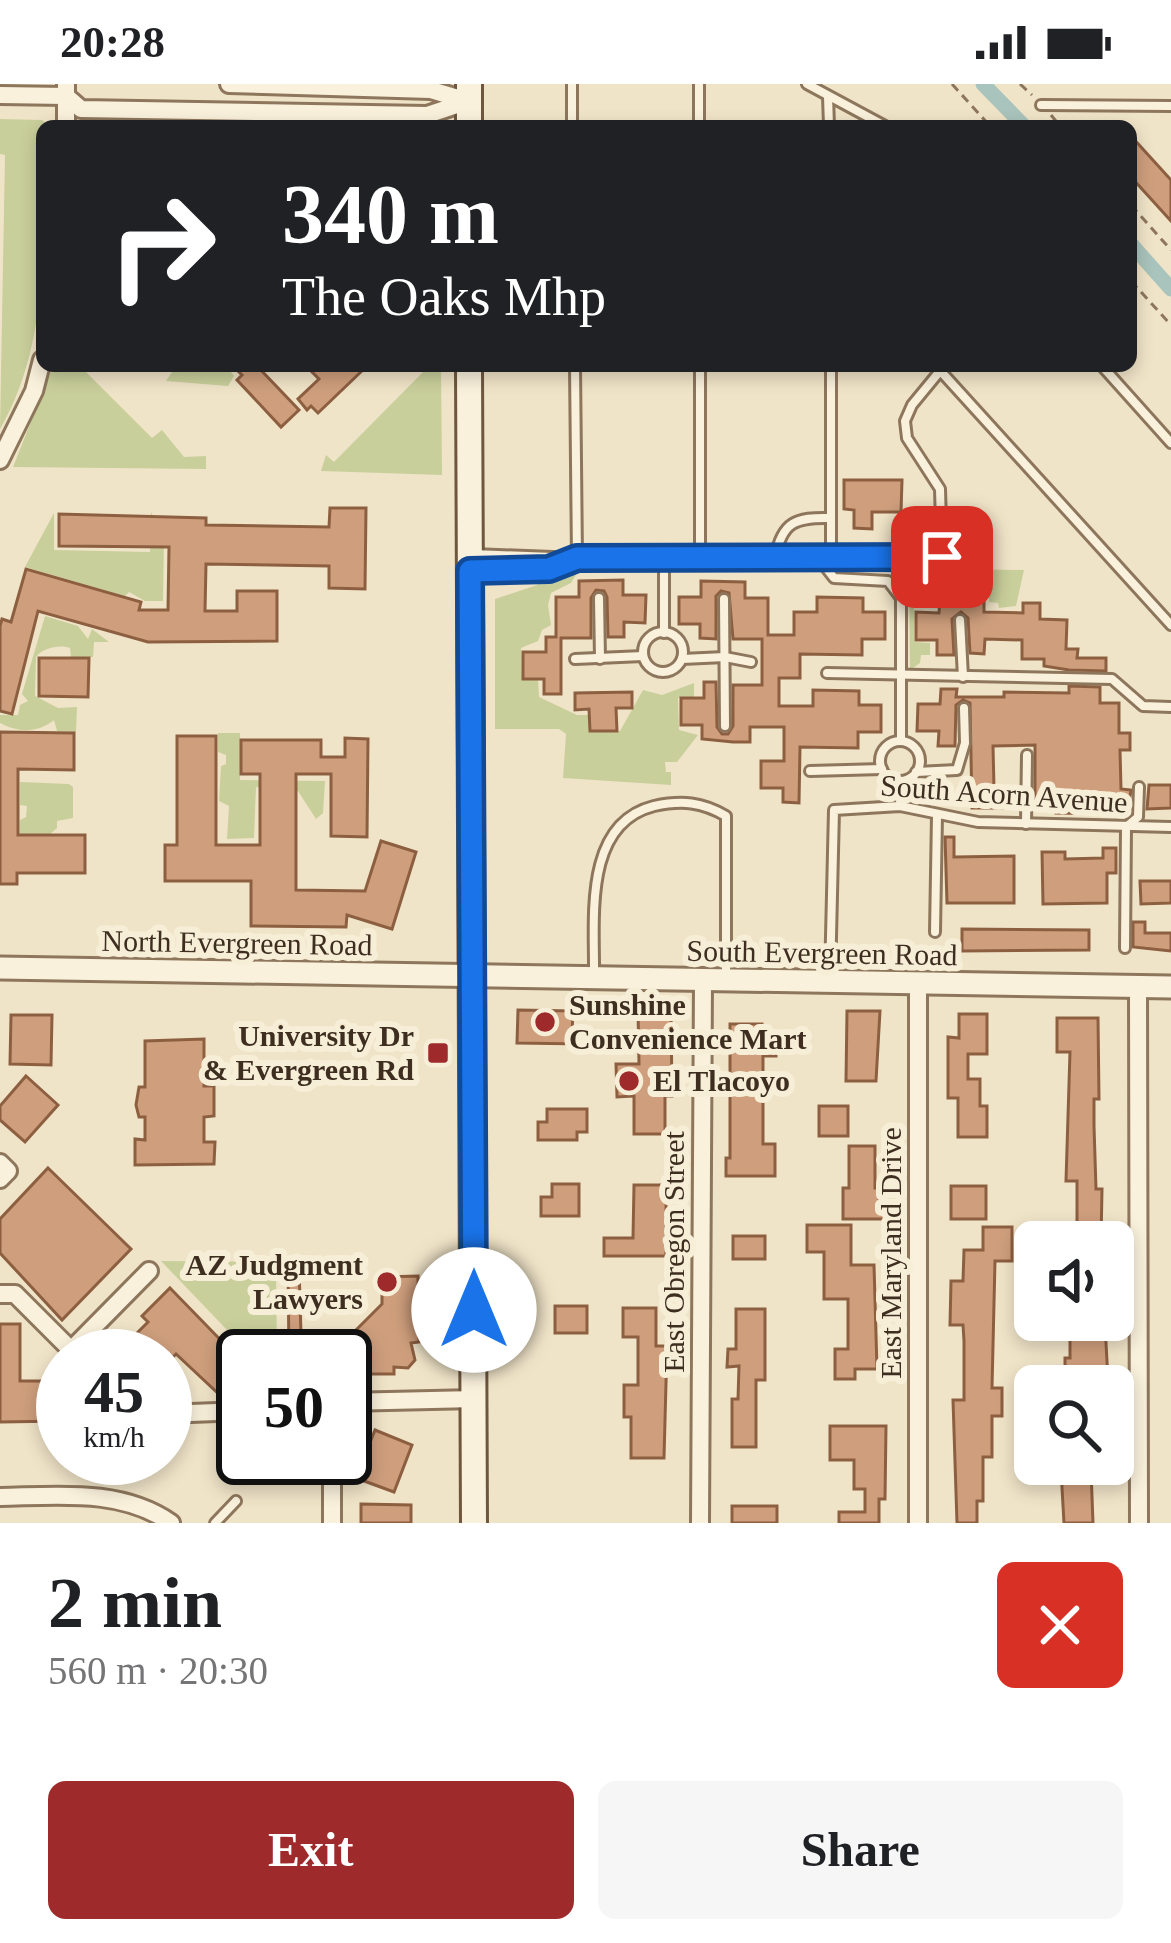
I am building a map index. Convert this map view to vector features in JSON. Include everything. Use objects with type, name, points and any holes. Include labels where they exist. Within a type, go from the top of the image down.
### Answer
[{"type":"main road","points":[[469,372],[474,1523]]},
{"type":"street","points":[[230,84],[431,90],[469,104]]},
{"type":"street","points":[[70,88],[81,109],[427,115],[469,104]]},
{"type":"street","points":[[0,94],[70,88]]},
{"type":"street","points":[[67,120],[70,88]]},
{"type":"street","points":[[0,460],[39,372]]},
{"type":"street","name":"North Evergreen Road","points":[[0,968],[473,978]]},
{"type":"street","name":"South Evergreen Road","points":[[473,978],[1171,987]]},
{"type":"street","name":"East Obregon Street","points":[[700,1523],[714,981]]},
{"type":"street","name":"East Maryland Drive","points":[[918,983],[918,1523]]},
{"type":"street","points":[[1138,987],[1139,1523]]},
{"type":"street","points":[[0,1163],[8,1171],[0,1179]]},
{"type":"street","points":[[95,1329],[148,1270]]},
{"type":"street","points":[[0,1281],[47,1329]]},
{"type":"street","points":[[372,1401],[475,1399]]},
{"type":"street","points":[[332,1485],[332,1523]]},
{"type":"street","points":[[0,1497],[123,1501],[171,1523]]},
{"type":"lane","points":[[572,84],[572,120]]},
{"type":"lane","points":[[699,84],[699,120]]},
{"type":"lane","points":[[807,84],[874,120]]},
{"type":"lane","points":[[828,94],[829,120]]},
{"type":"lane","points":[[1041,105],[1171,106]]},
{"type":"lane","points":[[575,372],[577,558]]},
{"type":"lane","points":[[700,372],[700,559]]},
{"type":"lane","points":[[830,372],[831,558],[827,568],[834,578],[888,581],[901,598],[901,741]]},
{"type":"lane","points":[[470,562],[553,554],[664,559],[942,557],[940,489],[907,438],[905,421],[936,372]]},
{"type":"lane","points":[[941,372],[1171,625]]},
{"type":"lane","points":[[1107,372],[1171,443]]},
{"type":"lane","points":[[775,558],[785,526],[794,519],[831,518]]},
{"type":"lane","points":[[470,562],[549,569],[577,558]]},
{"type":"lane","points":[[664,559],[664,633]]},
{"type":"lane","points":[[599,598],[600,658]]},
{"type":"lane","points":[[724,599],[725,726]]},
{"type":"lane","points":[[961,620],[963,677]]},
{"type":"lane","points":[[664,633],[679,640],[682,659],[674,669],[661,672],[643,656],[649,638],[664,633]]},
{"type":"lane","points":[[575,659],[643,656]]},
{"type":"lane","points":[[682,659],[725,657],[752,662]]},
{"type":"lane","points":[[827,673],[1112,679],[1143,706],[1171,707]]},
{"type":"lane","points":[[810,771],[881,770],[901,781],[916,772],[957,770],[965,743],[964,708]]},
{"type":"lane","points":[[881,770],[882,752],[901,741],[919,755],[916,772]]},
{"type":"lane","points":[[1026,824],[1028,755]]},
{"type":"lane","points":[[900,806],[901,781]]},
{"type":"lane","points":[[1125,948],[1126,827],[1138,817],[1139,787]]},
{"type":"lane","name":"East Obregon Street","points":[[594,979],[597,868],[621,824],[640,810],[670,803],[703,803],[726,816],[714,981]]},
{"type":"lane","name":"South Acorn Avenue","points":[[830,983],[834,810],[900,806],[979,822],[1171,827]]},
{"type":"lane","points":[[935,932],[937,815]]},
{"type":"lane","points":[[215,1523],[236,1501]]},
{"type":"path","points":[[952,84],[985,120]]},
{"type":"path","points":[[1137,212],[1171,250]]},
{"type":"path","points":[[1137,288],[1171,325]]},
{"type":"green space","points":[[0,119],[42,120],[36,120],[36,325],[17,394],[0,429],[5,155],[0,154]]},
{"type":"green space","points":[[51,372],[86,372],[152,438],[162,430],[184,457],[206,456],[206,469],[13,467]]},
{"type":"green space","points":[[172,372],[231,372],[234,376],[228,386],[166,381]]},
{"type":"green space","points":[[423,372],[441,372],[442,475],[321,471],[326,455],[334,462]]},
{"type":"green space","points":[[151,512],[164,538],[163,601],[145,601],[129,592],[125,596],[25,567],[54,513],[54,550],[150,552]]},
{"type":"green space","points":[[909,568],[1024,570],[1016,606],[999,608],[998,603],[989,602],[989,594],[966,594],[964,607],[958,608],[957,593],[929,594],[924,605],[914,608],[914,642],[930,643],[930,655],[921,655],[920,663],[910,670]]},
{"type":"green space","points":[[546,573],[577,573],[571,583],[551,593],[551,625],[542,630],[538,641],[521,648],[522,676],[538,679],[539,697],[577,715],[589,715],[590,730],[620,731],[643,690],[662,695],[694,683],[694,697],[678,698],[679,730],[698,735],[677,762],[665,762],[671,785],[563,778],[566,734],[559,729],[495,729],[495,599],[537,585]]},
{"type":"green space","points":[[45,616],[78,626],[88,639],[92,629],[109,642],[94,642],[93,657],[71,657],[70,648],[62,646],[36,657],[35,696],[58,708],[77,707],[76,732],[57,731],[54,720],[27,730],[0,723],[0,715],[18,715],[20,705],[28,701],[22,694]]},
{"type":"green space","points":[[218,733],[240,733],[240,780],[325,781],[323,813],[316,819],[298,791],[256,787],[254,838],[227,839],[229,806],[219,801],[226,755],[218,752]]},
{"type":"green space","points":[[20,782],[73,787],[73,818],[57,821],[50,834],[36,834],[34,857],[19,846],[20,820],[26,817],[27,806],[20,805]]},
{"type":"green space","points":[[161,1261],[276,1262],[277,1329],[226,1329]]},
{"type":"building","points":[[1137,143],[1171,180],[1171,221],[1137,184]]},
{"type":"building","points":[[239,372],[263,372],[299,410],[281,427],[237,380],[242,375]]},
{"type":"building","points":[[312,372],[361,372],[318,413],[311,406],[307,410],[298,399],[319,379]]},
{"type":"building","points":[[844,480],[902,480],[901,512],[872,512],[872,529],[854,528],[854,510],[844,509]]},
{"type":"building","points":[[330,508],[366,508],[365,589],[329,588],[329,566],[206,564],[205,611],[237,611],[237,591],[277,591],[277,641],[148,642],[38,611],[12,714],[0,711],[0,626],[2,619],[11,622],[26,569],[141,602],[139,610],[168,610],[169,547],[59,546],[59,514],[206,518],[206,525],[329,527]]},
{"type":"building","points":[[623,580],[623,595],[646,595],[645,623],[624,622],[624,637],[608,637],[607,597],[596,590],[591,598],[591,638],[561,638],[561,694],[544,694],[544,679],[523,679],[523,652],[546,652],[546,637],[556,637],[556,597],[579,597],[579,581]]},
{"type":"building","points":[[701,581],[745,582],[745,598],[768,598],[768,635],[794,635],[794,612],[817,612],[817,597],[863,598],[863,612],[885,612],[885,639],[862,639],[862,655],[800,654],[800,678],[779,678],[779,706],[813,706],[813,690],[859,691],[859,705],[881,705],[881,732],[858,732],[858,748],[800,747],[799,803],[783,802],[783,788],[761,788],[761,761],[784,761],[784,727],[750,727],[750,742],[733,742],[702,739],[702,725],[681,725],[681,698],[704,698],[704,682],[716,682],[717,727],[728,734],[733,726],[733,685],[762,685],[762,639],[733,639],[729,593],[721,591],[716,596],[716,639],[700,638],[700,624],[679,624],[679,597],[701,597]]},
{"type":"building","points":[[940,597],[984,597],[984,612],[1023,613],[1023,603],[1040,603],[1040,619],[1067,620],[1066,649],[1078,649],[1077,658],[1106,658],[1106,671],[1069,670],[1044,666],[1044,659],[1022,659],[1022,640],[985,639],[984,654],[970,653],[968,618],[961,612],[952,619],[954,655],[937,655],[937,640],[916,640],[916,612],[939,613]]},
{"type":"building","points":[[39,658],[89,658],[88,697],[39,696]]},
{"type":"building","points":[[1069,686],[1100,687],[1100,703],[1119,703],[1119,733],[1130,733],[1130,750],[1120,750],[1121,789],[1131,790],[1127,814],[1056,813],[1056,804],[1035,805],[1035,745],[993,746],[994,788],[1002,788],[1003,808],[972,808],[970,703],[963,700],[956,705],[955,746],[938,746],[939,731],[917,731],[918,704],[940,704],[941,689],[957,689],[956,697],[1004,697],[1004,692],[1069,693]]},
{"type":"building","points":[[632,692],[632,708],[616,708],[617,731],[590,731],[589,709],[575,710],[575,693]]},
{"type":"building","points":[[0,732],[74,733],[74,770],[18,769],[18,835],[85,835],[85,873],[17,873],[17,884],[0,884]]},
{"type":"building","points":[[177,736],[216,736],[216,845],[260,845],[260,774],[241,774],[241,740],[321,740],[321,757],[345,757],[345,738],[368,739],[367,837],[331,836],[331,774],[296,774],[296,890],[365,891],[381,841],[416,852],[392,929],[347,915],[346,927],[251,926],[251,881],[165,881],[165,845],[177,845]]},
{"type":"building","points":[[1149,785],[1171,785],[1171,808],[1147,809]]},
{"type":"building","points":[[945,837],[954,837],[954,857],[1014,856],[1014,903],[947,903]]},
{"type":"building","points":[[1103,848],[1116,848],[1116,873],[1107,873],[1107,903],[1043,904],[1042,852],[1065,852],[1065,859],[1103,858]]},
{"type":"building","points":[[1140,881],[1171,881],[1171,903],[1141,904]]},
{"type":"building","points":[[1133,922],[1145,922],[1145,933],[1171,933],[1171,951],[1133,947]]},
{"type":"building","points":[[962,929],[1089,930],[1089,950],[962,951]]},
{"type":"building","name":"Sunshine Convenience Mart","points":[[518,1010],[573,1011],[572,1034],[581,1044],[517,1043]]},
{"type":"building","points":[[638,1010],[671,1010],[672,1096],[665,1096],[665,1134],[634,1134],[634,1096],[617,1097],[616,1064],[639,1064]]},
{"type":"building","points":[[847,1011],[880,1011],[876,1081],[846,1081]]},
{"type":"building","points":[[959,1014],[987,1014],[987,1054],[968,1054],[968,1079],[980,1079],[980,1106],[987,1106],[987,1137],[958,1137],[958,1098],[948,1098],[948,1037],[959,1038]]},
{"type":"building","points":[[11,1015],[52,1015],[51,1065],[10,1064]]},
{"type":"building","points":[[1057,1018],[1098,1018],[1099,1099],[1094,1099],[1094,1126],[1101,1221],[1077,1221],[1077,1181],[1066,1181],[1070,1052],[1057,1052]]},
{"type":"building","points":[[730,1024],[762,1024],[762,1038],[776,1038],[776,1056],[763,1056],[763,1144],[775,1144],[775,1176],[726,1176]]},
{"type":"building","points":[[204,1039],[204,1086],[214,1086],[214,1116],[204,1117],[204,1142],[215,1142],[214,1164],[135,1165],[135,1139],[145,1140],[145,1117],[139,1117],[136,1105],[139,1087],[145,1087],[145,1041]]},
{"type":"building","points":[[26,1076],[58,1105],[25,1142],[0,1120],[0,1106]]},
{"type":"building","points":[[819,1106],[848,1106],[848,1136],[819,1136]]},
{"type":"building","points":[[547,1109],[587,1109],[587,1132],[577,1132],[577,1140],[538,1140],[538,1122],[547,1122]]},
{"type":"building","points":[[849,1146],[875,1146],[875,1188],[879,1188],[879,1200],[885,1200],[885,1219],[843,1219]]},
{"type":"building","points":[[48,1168],[131,1249],[62,1320],[0,1253],[0,1219]]},
{"type":"building","points":[[552,1184],[579,1184],[579,1216],[541,1216],[541,1197],[552,1197]]},
{"type":"building","points":[[634,1185],[666,1185],[666,1256],[604,1256],[604,1238],[633,1238]]},
{"type":"building","points":[[951,1186],[986,1186],[986,1219],[951,1219]]},
{"type":"building","points":[[807,1225],[851,1225],[851,1265],[874,1265],[877,1369],[855,1369],[855,1379],[835,1379],[835,1349],[848,1349],[848,1299],[824,1299],[824,1252],[807,1252]]},
{"type":"building","points":[[983,1227],[1012,1227],[1012,1261],[995,1261],[992,1388],[1002,1388],[1002,1416],[992,1416],[992,1457],[983,1457],[983,1501],[977,1501],[977,1523],[957,1523],[953,1400],[964,1400],[964,1341],[963,1325],[950,1325],[951,1281],[963,1281],[964,1250],[983,1250]]},
{"type":"building","points":[[733,1236],[765,1236],[765,1259],[733,1259]]},
{"type":"building","points":[[288,1266],[299,1266],[301,1329],[289,1329]]},
{"type":"building","points":[[418,1276],[419,1342],[411,1343],[415,1360],[408,1368],[394,1367],[394,1374],[372,1374],[372,1329],[357,1329],[382,1304],[382,1277]]},
{"type":"building","points":[[170,1288],[216,1335],[216,1392],[192,1369],[192,1329],[141,1329],[148,1322],[142,1316]]},
{"type":"building","points":[[555,1306],[587,1306],[587,1333],[555,1333]]},
{"type":"building","points":[[623,1308],[656,1308],[656,1346],[667,1346],[664,1458],[631,1458],[631,1417],[624,1417],[624,1385],[638,1385],[638,1337],[623,1337]]},
{"type":"building","points":[[736,1309],[765,1309],[765,1380],[756,1380],[756,1447],[732,1447],[732,1399],[738,1399],[739,1366],[727,1367],[728,1349],[736,1349]]},
{"type":"building","points":[[0,1324],[20,1324],[20,1381],[36,1381],[36,1421],[0,1422]]},
{"type":"building","points":[[1070,1341],[1106,1341],[1107,1365],[1065,1365],[1065,1358],[1070,1358]]},
{"type":"building","points":[[830,1426],[886,1426],[885,1499],[879,1499],[879,1523],[839,1523],[839,1512],[865,1512],[865,1489],[854,1489],[854,1460],[830,1460]]},
{"type":"building","points":[[375,1430],[412,1445],[394,1492],[372,1484]]},
{"type":"building","points":[[1062,1485],[1092,1485],[1093,1523],[1064,1523]]},
{"type":"building","points":[[361,1504],[411,1505],[411,1523],[361,1523]]},
{"type":"building","points":[[732,1506],[777,1506],[777,1523],[732,1523]]},
{"type":"waterway","points":[[983,84],[1018,120]]},
{"type":"waterway","points":[[1137,251],[1171,289]]},
{"type":"place","name":"Sunshine Convenience Mart","points":[[545,1022]]},
{"type":"place","name":"University Dr & Evergreen Rd","points":[[438,1053]]},
{"type":"place","name":"El Tlacoyo","points":[[629,1081]]},
{"type":"place","name":"AZ Judgment Lawyers","points":[[387,1282]]},
{"type":"route","points":[[474,1310],[470,571],[549,569],[577,558],[942,557]]}]
